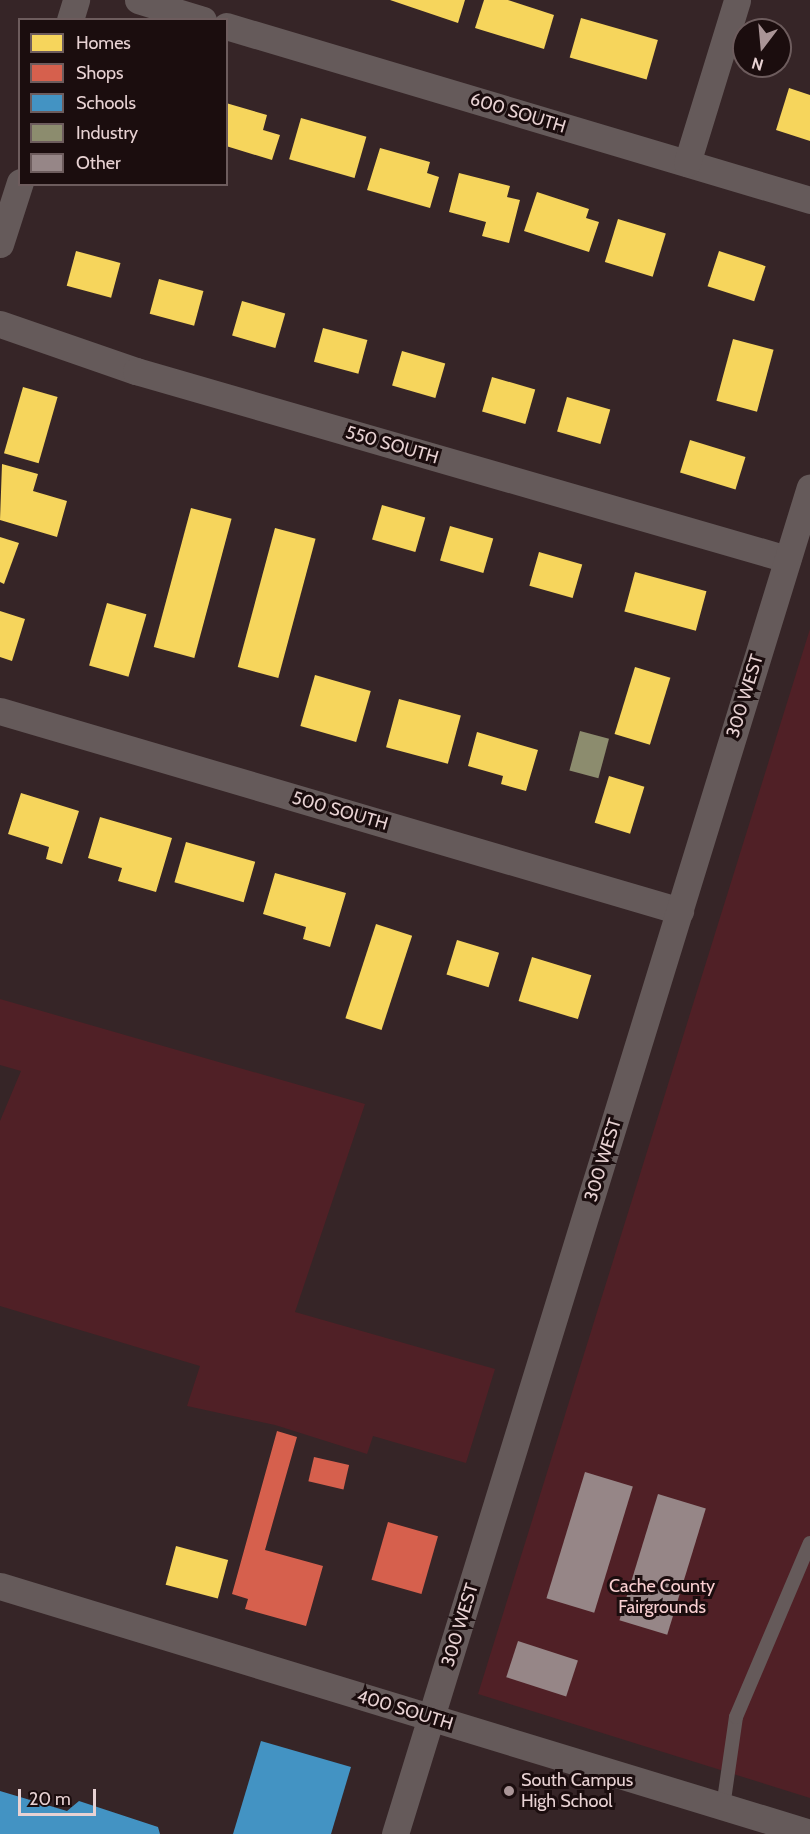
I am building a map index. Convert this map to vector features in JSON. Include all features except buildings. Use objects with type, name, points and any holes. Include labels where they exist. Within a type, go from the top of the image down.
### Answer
[{"type":"street","points":[[71,18],[76,0]]},
{"type":"street","points":[[138,0],[196,18]]},
{"type":"street","points":[[687,163],[737,0]]},
{"type":"street","name":"600 SOUTH","points":[[228,28],[810,200]]},
{"type":"street","points":[[0,244],[19,186]]},
{"type":"street","name":"550 SOUTH","points":[[0,324],[136,371],[787,559]]},
{"type":"street","name":"300 WEST","points":[[395,1834],[810,487]]},
{"type":"street","name":"500 SOUTH","points":[[0,711],[680,911]]},
{"type":"street","name":"400 SOUTH","points":[[0,1586],[810,1833]]},
{"type":"lane","points":[[723,1807],[736,1717],[810,1543]]},
{"type":"green space","name":"Cache County Fairgrounds","points":[[810,629],[810,1798],[478,1694]]},
{"type":"green space","points":[[0,999],[365,1104],[295,1312],[495,1369],[466,1463],[373,1436],[367,1454],[275,1425],[187,1406],[200,1366],[0,1306],[0,1121],[21,1071],[0,1065]]},
{"type":"place","name":"South Campus High School","points":[[509,1791]]}]
